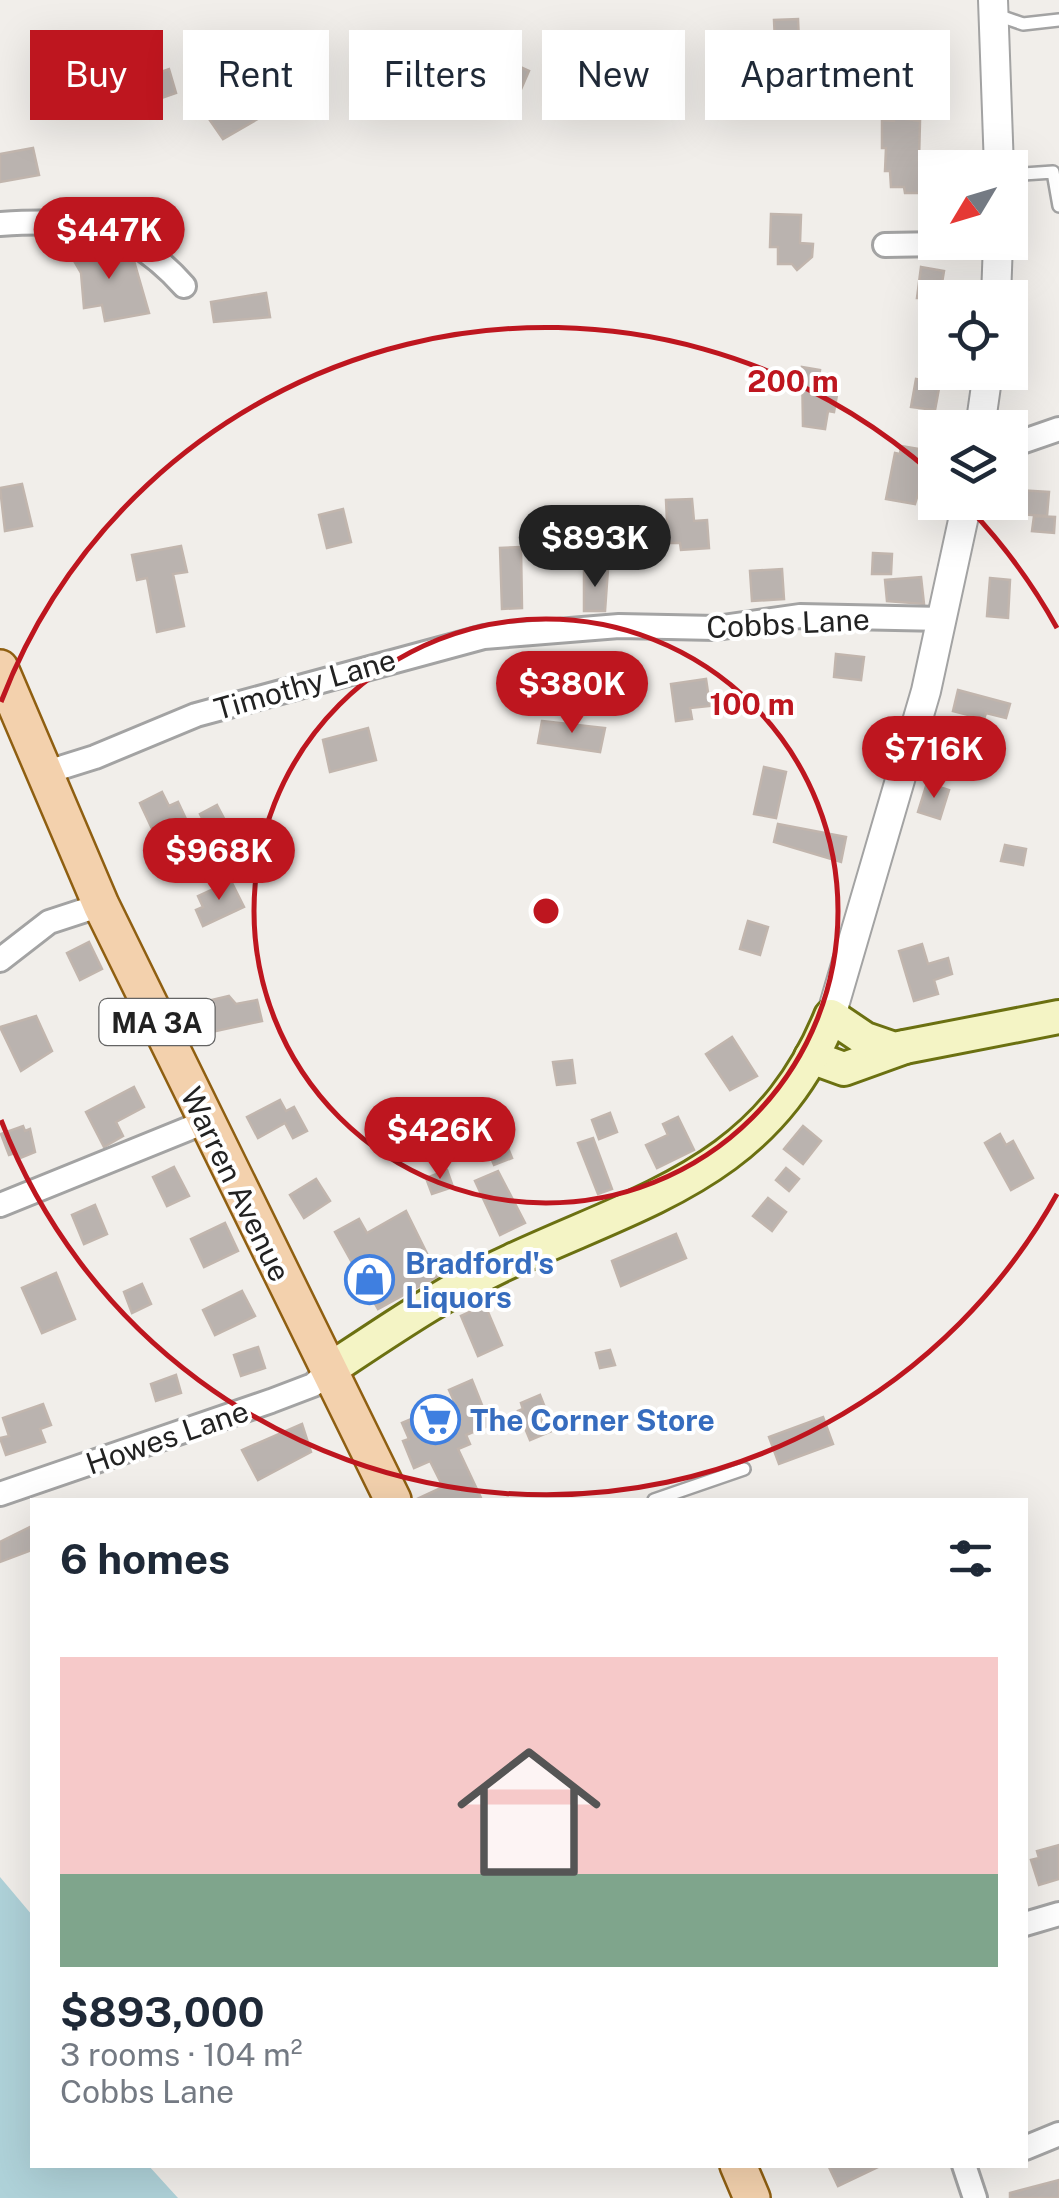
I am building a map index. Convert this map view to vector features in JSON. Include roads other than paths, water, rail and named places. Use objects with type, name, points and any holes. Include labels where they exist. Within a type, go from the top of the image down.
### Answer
[{"type":"main road","name":"Warren Avenue","points":[[0,668],[101,905],[329,1370]]},
{"type":"main road","points":[[329,1370],[476,1279],[652,1199],[724,1159],[766,1122],[811,1057],[831,1016],[872,1043],[894,1049],[1059,1017]]},
{"type":"main road","points":[[811,1057],[844,1069],[906,1046]]},
{"type":"main road","name":"MA 3A","points":[[329,1370],[391,1498]]},
{"type":"main road","points":[[739,2168],[752,2198]]},
{"type":"street","points":[[993,7],[998,150]]},
{"type":"street","points":[[0,224],[72,225],[112,232],[151,251],[184,286]]},
{"type":"street","points":[[885,246],[918,245]]},
{"type":"street","points":[[1028,440],[1059,429]]},
{"type":"street","points":[[831,1016],[916,731],[963,520]]},
{"type":"street","name":"Cobbs Lane","points":[[574,628],[716,628],[800,616],[943,619]]},
{"type":"street","name":"Timothy Lane","points":[[44,773],[95,757],[196,714],[316,680],[484,636],[574,628]]},
{"type":"street","points":[[0,960],[49,922],[101,905]]},
{"type":"street","points":[[0,1205],[205,1122]]},
{"type":"street","name":"Howes Lane","points":[[0,1494],[271,1401],[313,1385],[329,1370]]},
{"type":"street","points":[[1028,1923],[1059,1914]]},
{"type":"street","points":[[1028,2147],[1059,2134]]},
{"type":"street","points":[[970,2168],[975,2198]]},
{"type":"lane","points":[[993,7],[1023,24],[1059,20]]},
{"type":"lane","points":[[1059,159],[1053,172],[1059,205]]},
{"type":"lane","points":[[1028,174],[1053,172]]},
{"type":"lane","points":[[660,1498],[744,1469]]},
{"type":"water","points":[[0,1877],[30,1913],[30,2168],[151,2168],[178,2198],[0,2198]]},
{"type":"place","name":"Bradford's Liquors","points":[[370,1280]]},
{"type":"place","name":"The Corner Store","points":[[435,1420]]}]
